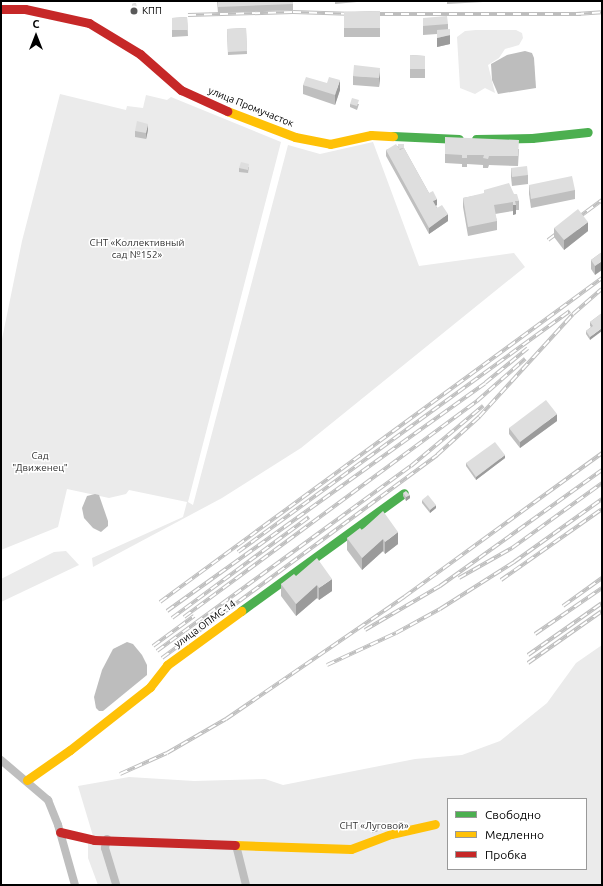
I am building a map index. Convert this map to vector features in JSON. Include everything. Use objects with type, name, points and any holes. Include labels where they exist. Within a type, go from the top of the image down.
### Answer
[{"type":"street","name":"улица Промучасток","points":[[1,9],[25,9],[89,23],[140,54],[180,90],[283,134],[312,141],[330,144],[381,135],[429,139],[532,138],[588,132]]},
{"type":"street","name":"улица ОПМС-14","points":[[27,780],[70,750],[150,687],[166,665],[404,493]]},
{"type":"street","points":[[1,760],[27,780],[48,800],[60,832],[75,885]]},
{"type":"street","points":[[60,832],[86,839],[351,849],[391,834],[435,824]]},
{"type":"street","points":[[107,839],[105,848],[116,885]]},
{"type":"street","points":[[236,845],[246,885]]},
{"type":"green space","points":[[516,30],[522,33],[523,38],[519,45],[505,49],[499,58],[488,65],[495,93],[485,88],[475,94],[460,88],[457,37],[465,31]]},
{"type":"green space","points":[[60,94],[126,110],[127,106],[143,108],[146,95],[167,100],[171,97],[281,142],[188,502],[193,505],[288,145],[320,154],[373,142],[419,266],[514,253],[525,267],[301,448],[222,498],[93,567],[92,558],[183,517],[187,502],[129,490],[126,494],[109,498],[67,489],[58,527],[1,550],[1,344],[22,241]]},
{"type":"green space","points":[[66,551],[79,565],[1,602],[1,579],[54,552]]},
{"type":"green space","name":"СНТ «Луговой»","points":[[602,645],[602,885],[98,885],[88,858],[88,844],[93,836],[78,786],[129,777],[194,781],[265,779],[283,785],[415,759],[462,755],[500,741],[547,703],[576,663]]},
{"type":"shaded area","points":[[525,51],[532,53],[534,58],[536,88],[498,94],[492,80],[491,64],[507,55]]},
{"type":"shaded area","points":[[95,494],[99,495],[108,521],[108,526],[101,532],[93,528],[84,518],[82,508],[87,496]]},
{"type":"shaded area","points":[[127,642],[133,644],[142,655],[147,665],[147,675],[103,711],[99,711],[96,708],[94,697],[102,670],[113,649]]},
{"type":"building","points":[[218,1],[293,1],[293,4],[218,7]]},
{"type":"building","name":"КПП","points":[[136,3],[137,12],[132,13],[132,4]]},
{"type":"building","points":[[380,11],[380,28],[344,28],[344,12]]},
{"type":"building","points":[[447,16],[448,24],[423,26],[423,18]]},
{"type":"building","points":[[187,17],[188,30],[172,30],[172,18]]},
{"type":"building","points":[[246,28],[247,51],[228,52],[227,29]]},
{"type":"building","points":[[450,29],[450,35],[437,38],[437,30]]},
{"type":"building","points":[[410,55],[425,56],[425,69],[410,69]]},
{"type":"building","points":[[354,65],[380,68],[379,78],[353,76]]},
{"type":"building","points":[[306,77],[327,83],[329,77],[340,80],[335,95],[303,85]]},
{"type":"building","points":[[352,98],[359,100],[357,106],[350,104]]},
{"type":"building","points":[[137,121],[148,124],[146,133],[135,131]]},
{"type":"building","points":[[445,137],[519,140],[518,156],[489,156],[488,159],[483,158],[484,155],[467,155],[467,158],[462,158],[462,155],[445,154]]},
{"type":"building","points":[[396,144],[400,150],[404,148],[429,193],[433,191],[437,199],[433,201],[437,208],[442,205],[448,214],[429,228],[386,150]]},
{"type":"building","points":[[398,144],[404,144],[404,148],[399,149]]},
{"type":"building","points":[[241,162],[249,164],[248,170],[239,168]]},
{"type":"building","points":[[527,166],[528,175],[512,177],[511,168]]},
{"type":"building","points":[[572,176],[575,190],[531,199],[529,185]]},
{"type":"building","points":[[509,183],[514,194],[517,194],[519,201],[515,201],[516,205],[513,205],[513,202],[494,205],[497,221],[468,227],[463,198],[484,193],[484,190]]},
{"type":"building","points":[[578,209],[588,222],[564,240],[554,228]]},
{"type":"building","points":[[602,252],[602,261],[595,266],[591,260]]},
{"type":"building","points":[[602,313],[602,328],[590,337],[586,331],[593,326],[590,322]]},
{"type":"building","points":[[546,400],[557,414],[520,442],[509,428]]},
{"type":"building","points":[[495,442],[505,455],[476,477],[466,463]]},
{"type":"building","points":[[406,491],[410,495],[406,497],[403,493]]},
{"type":"building","points":[[428,495],[436,505],[430,510],[422,500]]},
{"type":"building","points":[[383,511],[398,532],[385,542],[383,539],[362,558],[347,538],[360,528],[362,530]]},
{"type":"building","points":[[317,558],[332,579],[319,588],[317,585],[296,604],[281,584],[294,574],[296,576]]},
{"type":"building","points":[[376,823],[378,828],[372,830],[371,824]]},
{"type":"railway","points":[[188,15],[293,12],[355,14]]},
{"type":"railway","points":[[576,14],[602,12]]},
{"type":"railway","points":[[369,14],[581,14]]},
{"type":"railway","points":[[548,240],[602,200]]},
{"type":"railway","points":[[160,602],[602,278]]},
{"type":"railway","points":[[162,658],[437,455],[479,417],[573,314],[602,289]]},
{"type":"railway","points":[[238,552],[570,311]]},
{"type":"railway","points":[[167,611],[485,383],[528,348]]},
{"type":"railway","points":[[184,617],[477,401],[525,359]]},
{"type":"railway","points":[[157,651],[411,466],[483,406]]},
{"type":"railway","points":[[120,774],[167,753],[226,719],[404,597],[602,453]]},
{"type":"railway","points":[[365,630],[440,586],[602,470]]},
{"type":"railway","points":[[459,578],[512,548],[602,483]]},
{"type":"railway","points":[[327,665],[396,633],[440,609],[514,562],[602,499]]},
{"type":"railway","points":[[501,580],[602,509]]},
{"type":"railway","points":[[172,618],[309,517]]},
{"type":"railway","points":[[563,606],[602,578]]},
{"type":"railway","points":[[535,634],[602,588]]},
{"type":"railway","points":[[528,655],[602,603]]},
{"type":"railway","points":[[528,663],[602,611]]},
{"type":"railway","points":[[153,646],[194,616]]},
{"type":"traffic: fast","points":[[476,139],[532,138],[588,132]]},
{"type":"traffic: fast","points":[[393,136],[459,139]]},
{"type":"traffic: fast","points":[[241,611],[404,493]]},
{"type":"traffic: slow","points":[[227,111],[295,137],[330,144],[371,135],[393,136]]},
{"type":"traffic: slow","points":[[27,780],[70,750],[150,687],[167,665],[241,611]]},
{"type":"traffic: slow","points":[[235,845],[351,849],[391,834],[435,824]]},
{"type":"traffic: jam","points":[[1,9],[25,9],[89,23],[140,54],[181,90],[227,111]]},
{"type":"traffic: jam","points":[[60,832],[94,840],[235,845]]},
{"type":"place","name":"КПП","points":[[134,11]]},
{"type":"park label","name":"СНТ «Коллективный сад №152»","points":[[137,248]]},
{"type":"park label","name":"Сад \"Движенец\"","points":[[40,460]]}]
